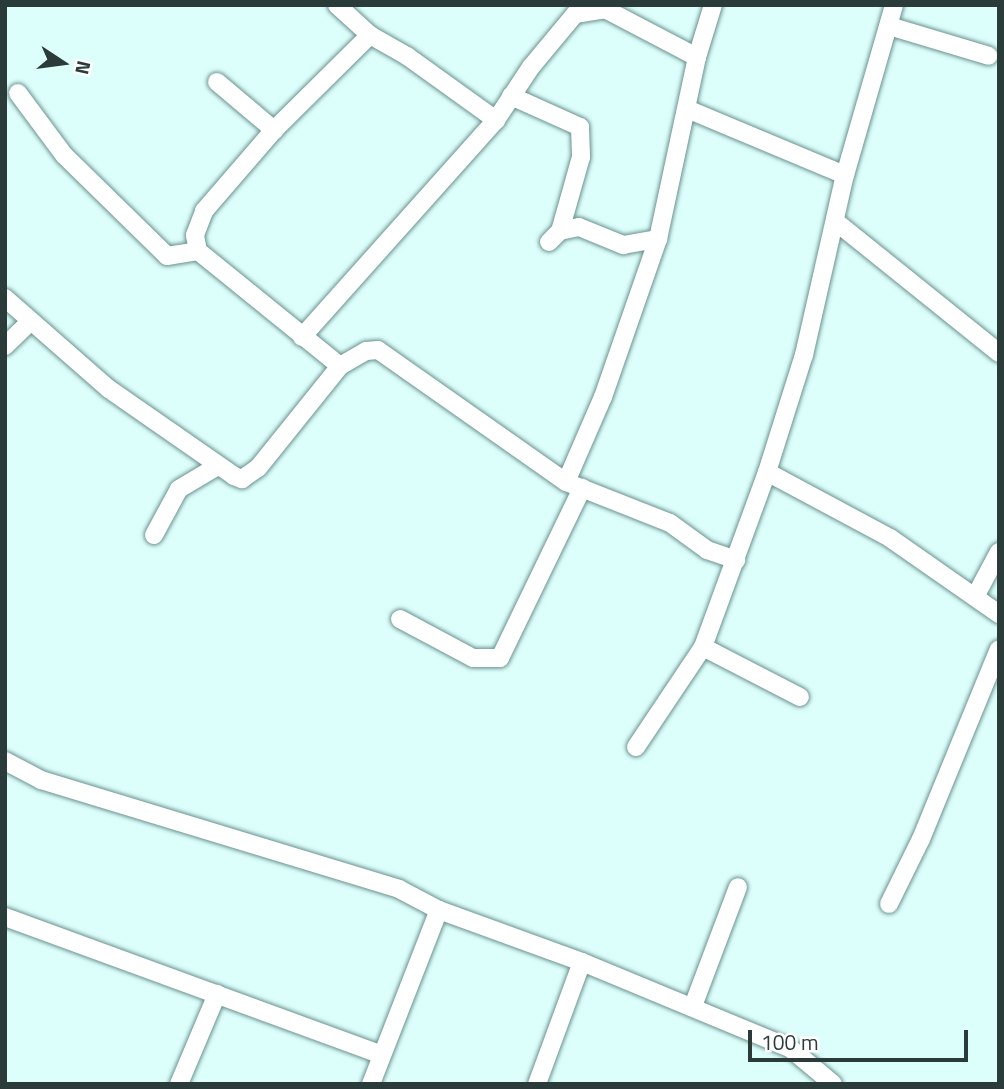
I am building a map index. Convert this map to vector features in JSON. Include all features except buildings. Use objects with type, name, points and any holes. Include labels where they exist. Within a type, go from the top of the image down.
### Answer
[{"type":"street","points":[[337,5],[370,35],[407,56],[496,120]]},
{"type":"street","points":[[400,619],[473,658],[500,658],[574,485],[658,239],[697,57],[713,5]]},
{"type":"street","points":[[636,747],[703,647],[767,472],[804,355],[845,175],[894,5]]},
{"type":"street","points":[[302,337],[496,120],[575,14],[590,7],[629,17],[697,57]]},
{"type":"street","points":[[890,26],[989,56]]},
{"type":"street","points":[[340,366],[198,251],[195,235],[204,211],[274,130],[370,35]]},
{"type":"street","points":[[217,82],[274,130]]},
{"type":"street","points":[[18,93],[64,155],[167,256],[198,251]]},
{"type":"street","points":[[512,96],[580,127],[582,157],[554,236],[589,228],[623,244],[658,239]]},
{"type":"street","points":[[687,109],[845,175]]},
{"type":"street","points":[[836,222],[999,353]]},
{"type":"street","points":[[5,298],[29,323],[109,388],[216,467],[242,479],[250,475],[340,366],[366,351],[386,354],[574,485],[670,523],[707,550],[736,560]]},
{"type":"street","points":[[5,346],[29,323]]},
{"type":"street","points":[[154,534],[179,489],[216,467]]},
{"type":"street","points":[[767,472],[890,538],[976,595],[999,614]]},
{"type":"street","points":[[976,595],[999,552]]},
{"type":"street","points":[[703,647],[800,697]]},
{"type":"street","points":[[889,904],[921,839],[999,649]]},
{"type":"street","points":[[5,761],[41,780],[399,889],[439,910],[582,962],[790,1048],[824,1081]]},
{"type":"street","points":[[693,1006],[738,887]]},
{"type":"street","points":[[371,1084],[439,910]]},
{"type":"street","points":[[5,917],[382,1055]]},
{"type":"street","points":[[537,1084],[582,962]]},
{"type":"street","points":[[179,1084],[217,994]]}]
